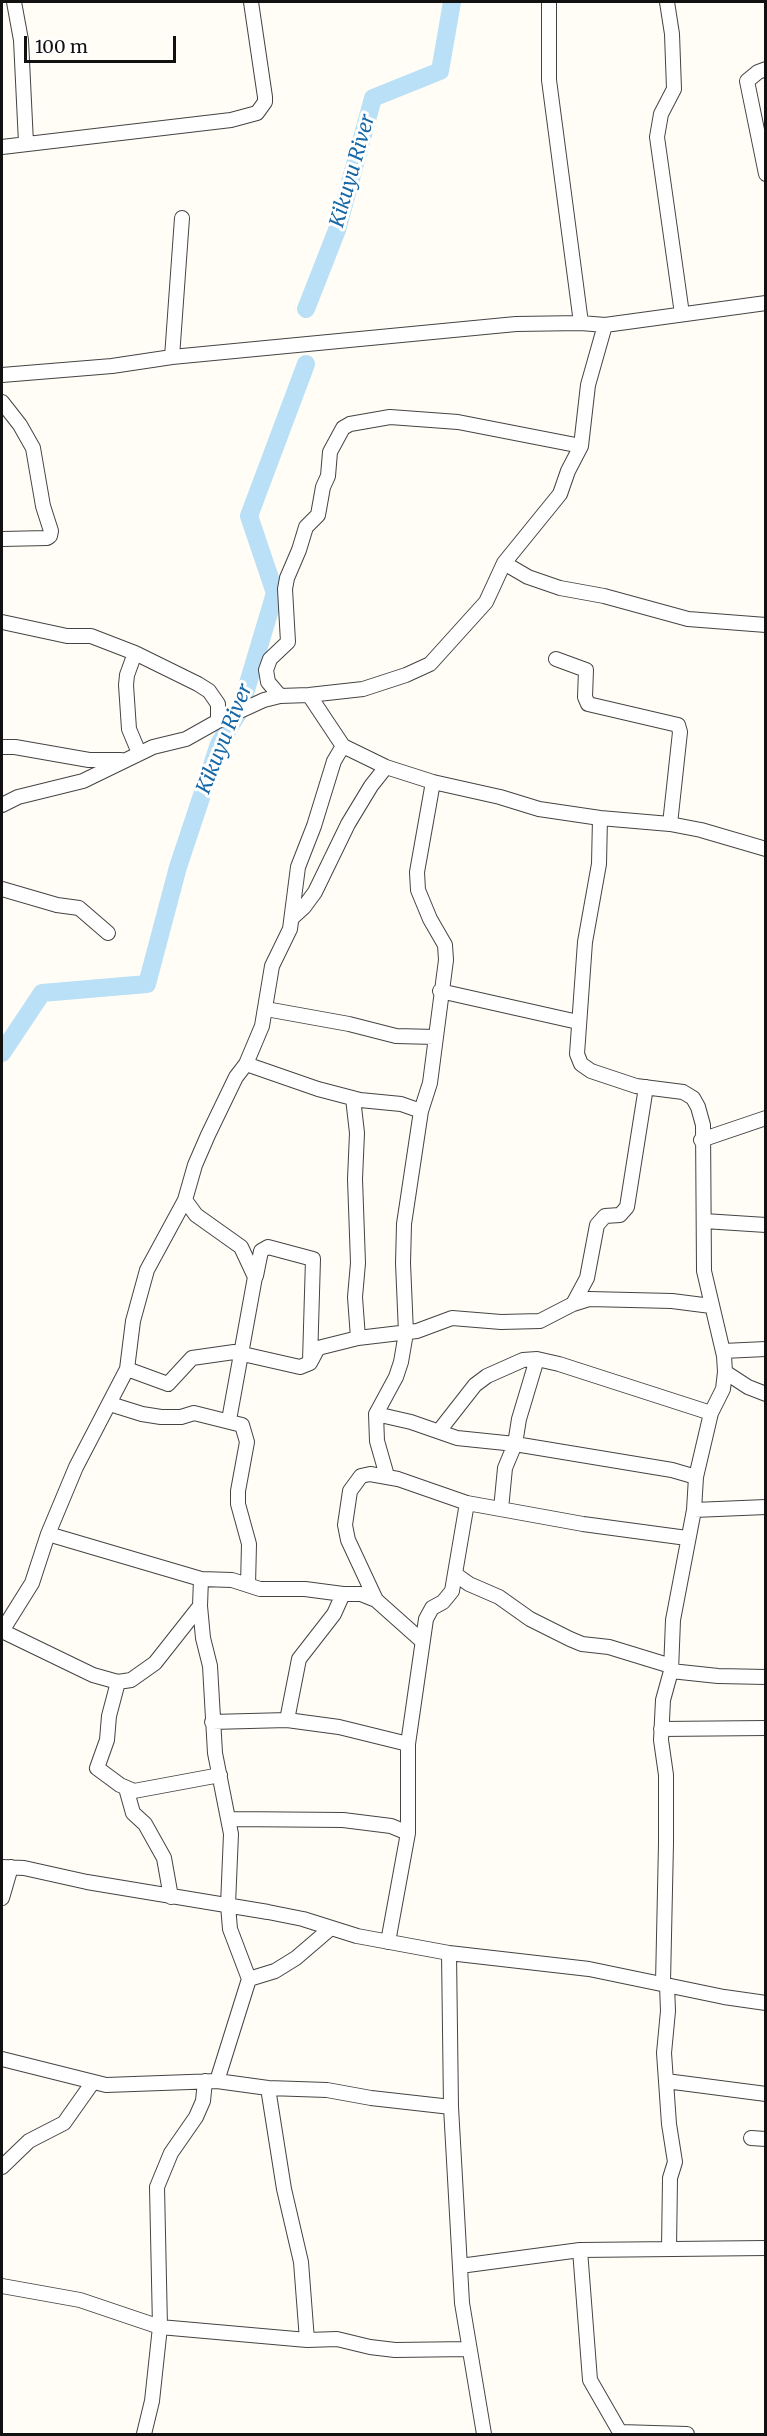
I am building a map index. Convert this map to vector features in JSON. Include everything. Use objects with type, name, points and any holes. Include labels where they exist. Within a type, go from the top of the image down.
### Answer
[{"type":"street","points":[[14,2],[21,40],[26,143]]},
{"type":"street","points":[[2,147],[231,120],[257,113],[265,102],[265,97],[250,2]]},
{"type":"street","points":[[549,2],[549,80],[581,323]]},
{"type":"street","points":[[667,2],[672,34],[674,89],[661,114],[657,137],[682,314]]},
{"type":"street","points":[[765,69],[747,81],[765,174]]},
{"type":"street","points":[[172,357],[182,218]]},
{"type":"street","points":[[2,375],[111,366],[172,357],[516,324],[605,325],[765,303]]},
{"type":"street","points":[[2,805],[18,797],[83,782],[123,760],[153,747],[186,739],[264,700],[280,696],[363,689],[406,675],[430,664],[486,602],[504,564],[560,494],[568,471],[581,446],[588,385],[605,325]]},
{"type":"street","points":[[2,402],[33,447],[51,531],[47,538],[2,539]]},
{"type":"street","points":[[280,696],[268,682],[266,670],[270,659],[288,642],[286,578],[299,550],[306,526],[318,515],[322,487],[328,476],[330,452],[343,428],[360,421],[390,417],[458,422],[581,446]]},
{"type":"street","points":[[504,564],[528,577],[560,588],[604,596],[688,619],[765,625]]},
{"type":"street","points":[[2,622],[67,636],[91,636],[135,653],[209,691],[218,704],[218,721]]},
{"type":"street","points":[[135,653],[126,685],[129,729],[139,753]]},
{"type":"street","points":[[556,659],[586,670],[585,698],[588,704],[678,725],[680,732],[670,824]]},
{"type":"street","points":[[309,695],[342,746],[386,767],[433,782],[500,797],[539,809],[600,819],[670,824],[701,830],[765,849]]},
{"type":"street","points":[[200,1606],[155,1663],[131,1680],[118,1682],[93,1675],[2,1631],[32,1582],[48,1534],[76,1467],[127,1370],[133,1321],[147,1270],[185,1200],[207,1135],[236,1077],[246,1065],[262,1026],[272,966],[290,929],[293,917],[294,880],[334,761],[342,746]]},
{"type":"street","points":[[2,747],[15,747],[89,760],[123,760]]},
{"type":"street","points":[[293,917],[304,908],[315,892],[348,824],[371,786],[386,767]]},
{"type":"street","points":[[387,1476],[377,1441],[376,1414],[396,1377],[406,1333],[404,1224],[421,1111],[430,1083],[440,991],[446,960],[446,945],[430,919],[418,890],[417,872],[433,782]]},
{"type":"street","points":[[600,819],[598,864],[585,942],[577,1054],[581,1064],[591,1071],[646,1087],[682,1092],[693,1098],[701,1115],[703,1255],[711,1306],[723,1351],[725,1372],[723,1389],[711,1413],[696,1477],[694,1510],[673,1620],[671,1668],[663,1700],[661,1730],[666,1775],[665,1984],[668,2011],[664,2053],[669,2124],[675,2162],[670,2178],[669,2249]]},
{"type":"street","points":[[2,889],[57,905],[79,908],[108,933]]},
{"type":"street","points":[[440,991],[578,1022]]},
{"type":"street","points":[[266,1010],[349,1024],[396,1036],[435,1037]]},
{"type":"street","points":[[246,1065],[318,1089],[353,1098],[401,1104],[421,1111]]},
{"type":"street","points":[[573,1304],[587,1278],[597,1225],[605,1216],[621,1215],[627,1207],[646,1087]]},
{"type":"street","points":[[353,1098],[357,1133],[355,1179],[358,1263],[355,1297],[357,1338]]},
{"type":"street","points":[[701,1140],[765,1118]]},
{"type":"street","points":[[185,1200],[196,1215],[241,1247],[255,1276]]},
{"type":"street","points":[[704,1221],[765,1225]]},
{"type":"street","points":[[230,1420],[255,1276],[261,1251],[268,1246],[313,1259],[310,1363]]},
{"type":"street","points":[[127,1370],[168,1384],[192,1358],[224,1353],[242,1353],[300,1367],[310,1363],[318,1348],[357,1338],[431,1328],[452,1318],[501,1322],[540,1321],[573,1304],[589,1299],[672,1301],[711,1306]]},
{"type":"street","points":[[723,1351],[765,1349]]},
{"type":"street","points":[[439,1431],[475,1385],[487,1376],[523,1360],[537,1359],[711,1413]]},
{"type":"street","points":[[501,1509],[505,1468],[515,1444],[519,1419],[537,1359]]},
{"type":"street","points":[[725,1372],[748,1387],[765,1394]]},
{"type":"street","points":[[110,1404],[142,1414],[181,1417],[194,1413],[230,1420],[242,1425],[247,1442],[237,1491],[238,1504],[249,1544],[248,1585]]},
{"type":"street","points":[[376,1414],[458,1438],[515,1444],[672,1470],[696,1477]]},
{"type":"street","points":[[375,1600],[348,1540],[345,1525],[350,1491],[356,1481],[370,1474],[387,1476],[467,1503],[583,1524],[687,1538]]},
{"type":"street","points":[[388,1942],[408,1833],[408,1744],[422,1641],[427,1614],[452,1591],[467,1503]]},
{"type":"street","points":[[694,1510],[765,1507]]},
{"type":"street","points":[[48,1534],[201,1579],[232,1580],[260,1588],[361,1594],[375,1600],[422,1641]]},
{"type":"street","points":[[455,1574],[469,1584],[499,1597],[530,1619],[582,1644],[609,1647],[671,1668],[718,1676],[765,1677]]},
{"type":"street","points":[[144,2434],[152,2401],[160,2327],[157,2187],[171,2153],[196,2117],[249,1979],[231,1935],[228,1905],[230,1819],[215,1752],[210,1666],[203,1638],[200,1606],[201,1579]]},
{"type":"street","points":[[287,1720],[299,1659],[334,1614],[343,1594]]},
{"type":"street","points":[[118,1682],[107,1740],[97,1768],[134,1791],[220,1775]]},
{"type":"street","points":[[212,1722],[287,1720],[339,1727],[408,1744]]},
{"type":"street","points":[[661,1730],[765,1728]]},
{"type":"street","points":[[126,1788],[133,1813],[146,1824],[164,1858],[171,1897]]},
{"type":"street","points":[[230,1819],[343,1820],[391,1826],[408,1833]]},
{"type":"street","points":[[2,1898],[6,1867],[24,1868],[87,1882],[303,1919],[388,1942],[449,1953],[589,1969],[724,1997],[765,2003]]},
{"type":"street","points":[[249,1979],[275,1971],[296,1958],[332,1928]]},
{"type":"street","points":[[449,1953],[451,2107],[460,2266],[468,2349],[484,2434]]},
{"type":"street","points":[[2,2059],[105,2085],[211,2081],[268,2088],[327,2090],[371,2098],[451,2107]]},
{"type":"street","points":[[666,2080],[765,2094]]},
{"type":"street","points":[[2,2167],[29,2141],[64,2123],[93,2082]]},
{"type":"street","points":[[268,2088],[284,2189],[301,2262],[305,2290],[307,2340]]},
{"type":"street","points":[[751,2138],[765,2139]]},
{"type":"street","points":[[460,2266],[580,2250],[765,2248]]},
{"type":"street","points":[[580,2250],[590,2380],[621,2433],[687,2434]]},
{"type":"street","points":[[2,2286],[80,2300],[160,2327],[307,2340],[337,2338],[370,2347],[395,2350],[468,2349]]},
{"type":"waterway","name":"Kikuyu River","points":[[306,309],[337,230],[373,98],[440,71],[452,2]]},
{"type":"waterway","name":"Kikuyu River","points":[[2,1053],[42,993],[147,984],[178,867],[219,744],[240,710],[275,593],[249,516],[306,364]]}]
